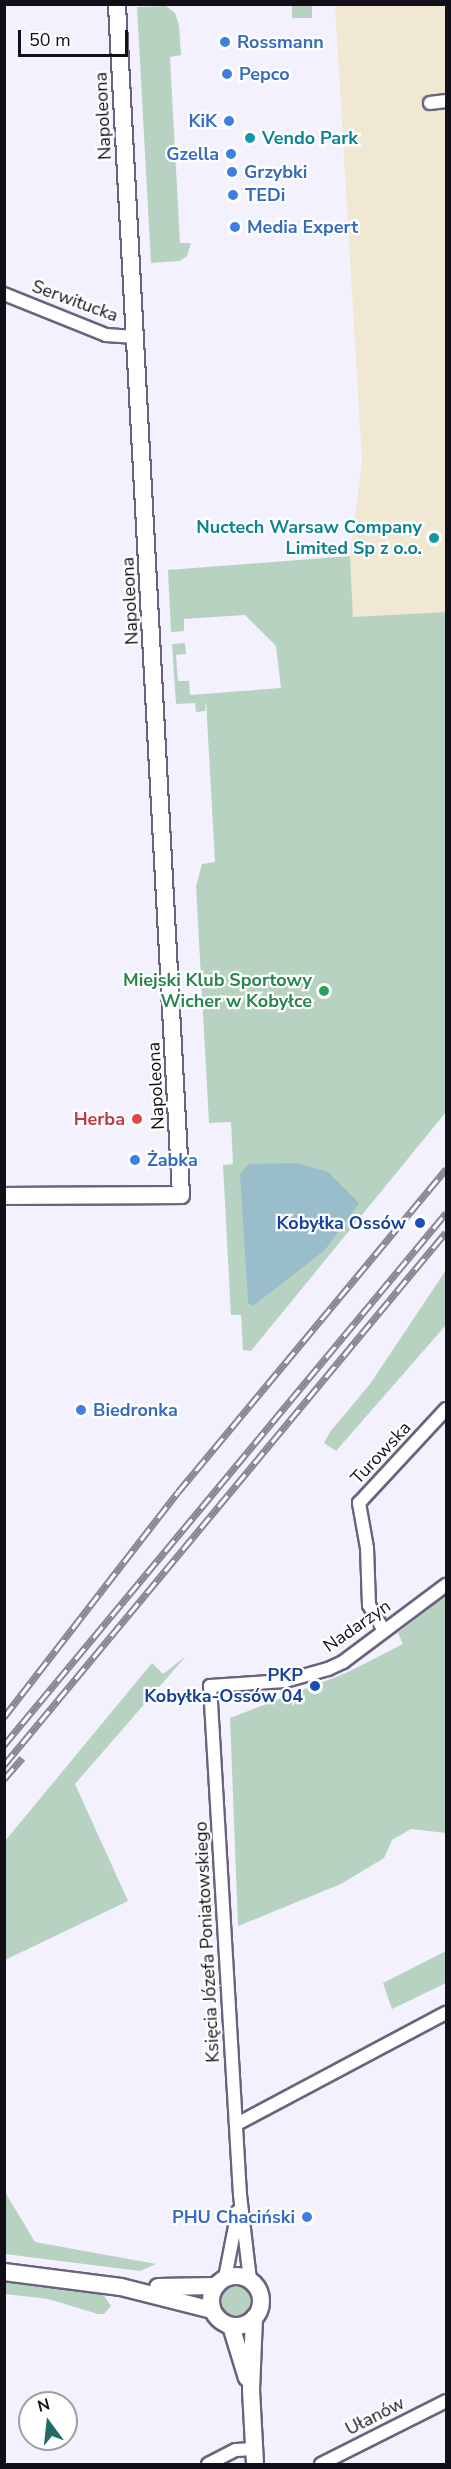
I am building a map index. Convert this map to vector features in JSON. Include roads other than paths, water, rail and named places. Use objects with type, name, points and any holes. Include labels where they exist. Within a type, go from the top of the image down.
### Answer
[{"type":"street","name":"Napoleona","points":[[4,1196],[181,1195],[117,4]]},
{"type":"street","points":[[430,103],[447,101]]},
{"type":"street","name":"Serwitucka","points":[[4,294],[106,335],[135,337]]},
{"type":"street","name":"Turowska","points":[[384,1631],[369,1605],[367,1548],[359,1503],[447,1409]]},
{"type":"street","name":"Nadarzyn","points":[[210,1686],[285,1681],[343,1662],[447,1585]]},
{"type":"street","name":"Księcia Józefa Poniatowskiego","points":[[210,1686],[240,2195],[250,2280]]},
{"type":"street","points":[[237,2124],[447,2013]]},
{"type":"street","name":"Księcia Józefa Poniatowskiego","points":[[221,2282],[231,2264],[240,2195]]},
{"type":"street","points":[[4,2272],[121,2287],[212,2310],[219,2320],[231,2326],[243,2325],[254,2319]]},
{"type":"street","points":[[121,2287],[250,2280],[258,2289],[261,2301],[254,2319],[251,2390],[254,2457],[236,2450],[208,2464]]},
{"type":"street","points":[[212,2310],[221,2282]]},
{"type":"street","points":[[231,2326],[251,2390]]},
{"type":"street","name":"Ułanów","points":[[321,2464],[447,2401]]},
{"type":"water","points":[[297,1163],[328,1172],[359,1203],[325,1250],[253,1306],[248,1303],[240,1174],[249,1164]]},
{"type":"railway","points":[[4,1717],[178,1492],[446,1169]]},
{"type":"railway","points":[[4,1745],[446,1213]]},
{"type":"railway","points":[[4,1765],[446,1232]]},
{"type":"railway","points":[[4,1779],[22,1758]]},
{"type":"place","name":"Rossmann","points":[[225,42]]},
{"type":"place","name":"Pepco","points":[[227,74]]},
{"type":"place","name":"KiK","points":[[229,121]]},
{"type":"place","name":"Vendo Park","points":[[250,138]]},
{"type":"place","name":"Gzella","points":[[231,154]]},
{"type":"place","name":"Grzybki","points":[[232,172]]},
{"type":"place","name":"TEDi","points":[[233,195]]},
{"type":"place","name":"Media Expert","points":[[235,227]]},
{"type":"place","name":"Nuctech Warsaw Company Limited Sp z o.o.","points":[[434,538]]},
{"type":"place","name":"Miejski Klub Sportowy Wicher w Kobyłce","points":[[324,991]]},
{"type":"place","name":"Herba","points":[[137,1119]]},
{"type":"place","name":"Żabka","points":[[135,1160]]},
{"type":"place","name":"Kobyłka Ossów","points":[[420,1223]]},
{"type":"place","name":"Biedronka","points":[[81,1410]]},
{"type":"place","name":"PKP Kobyłka-Ossów 04","points":[[315,1686]]},
{"type":"place","name":"PHU Chaciński","points":[[307,2217]]}]
